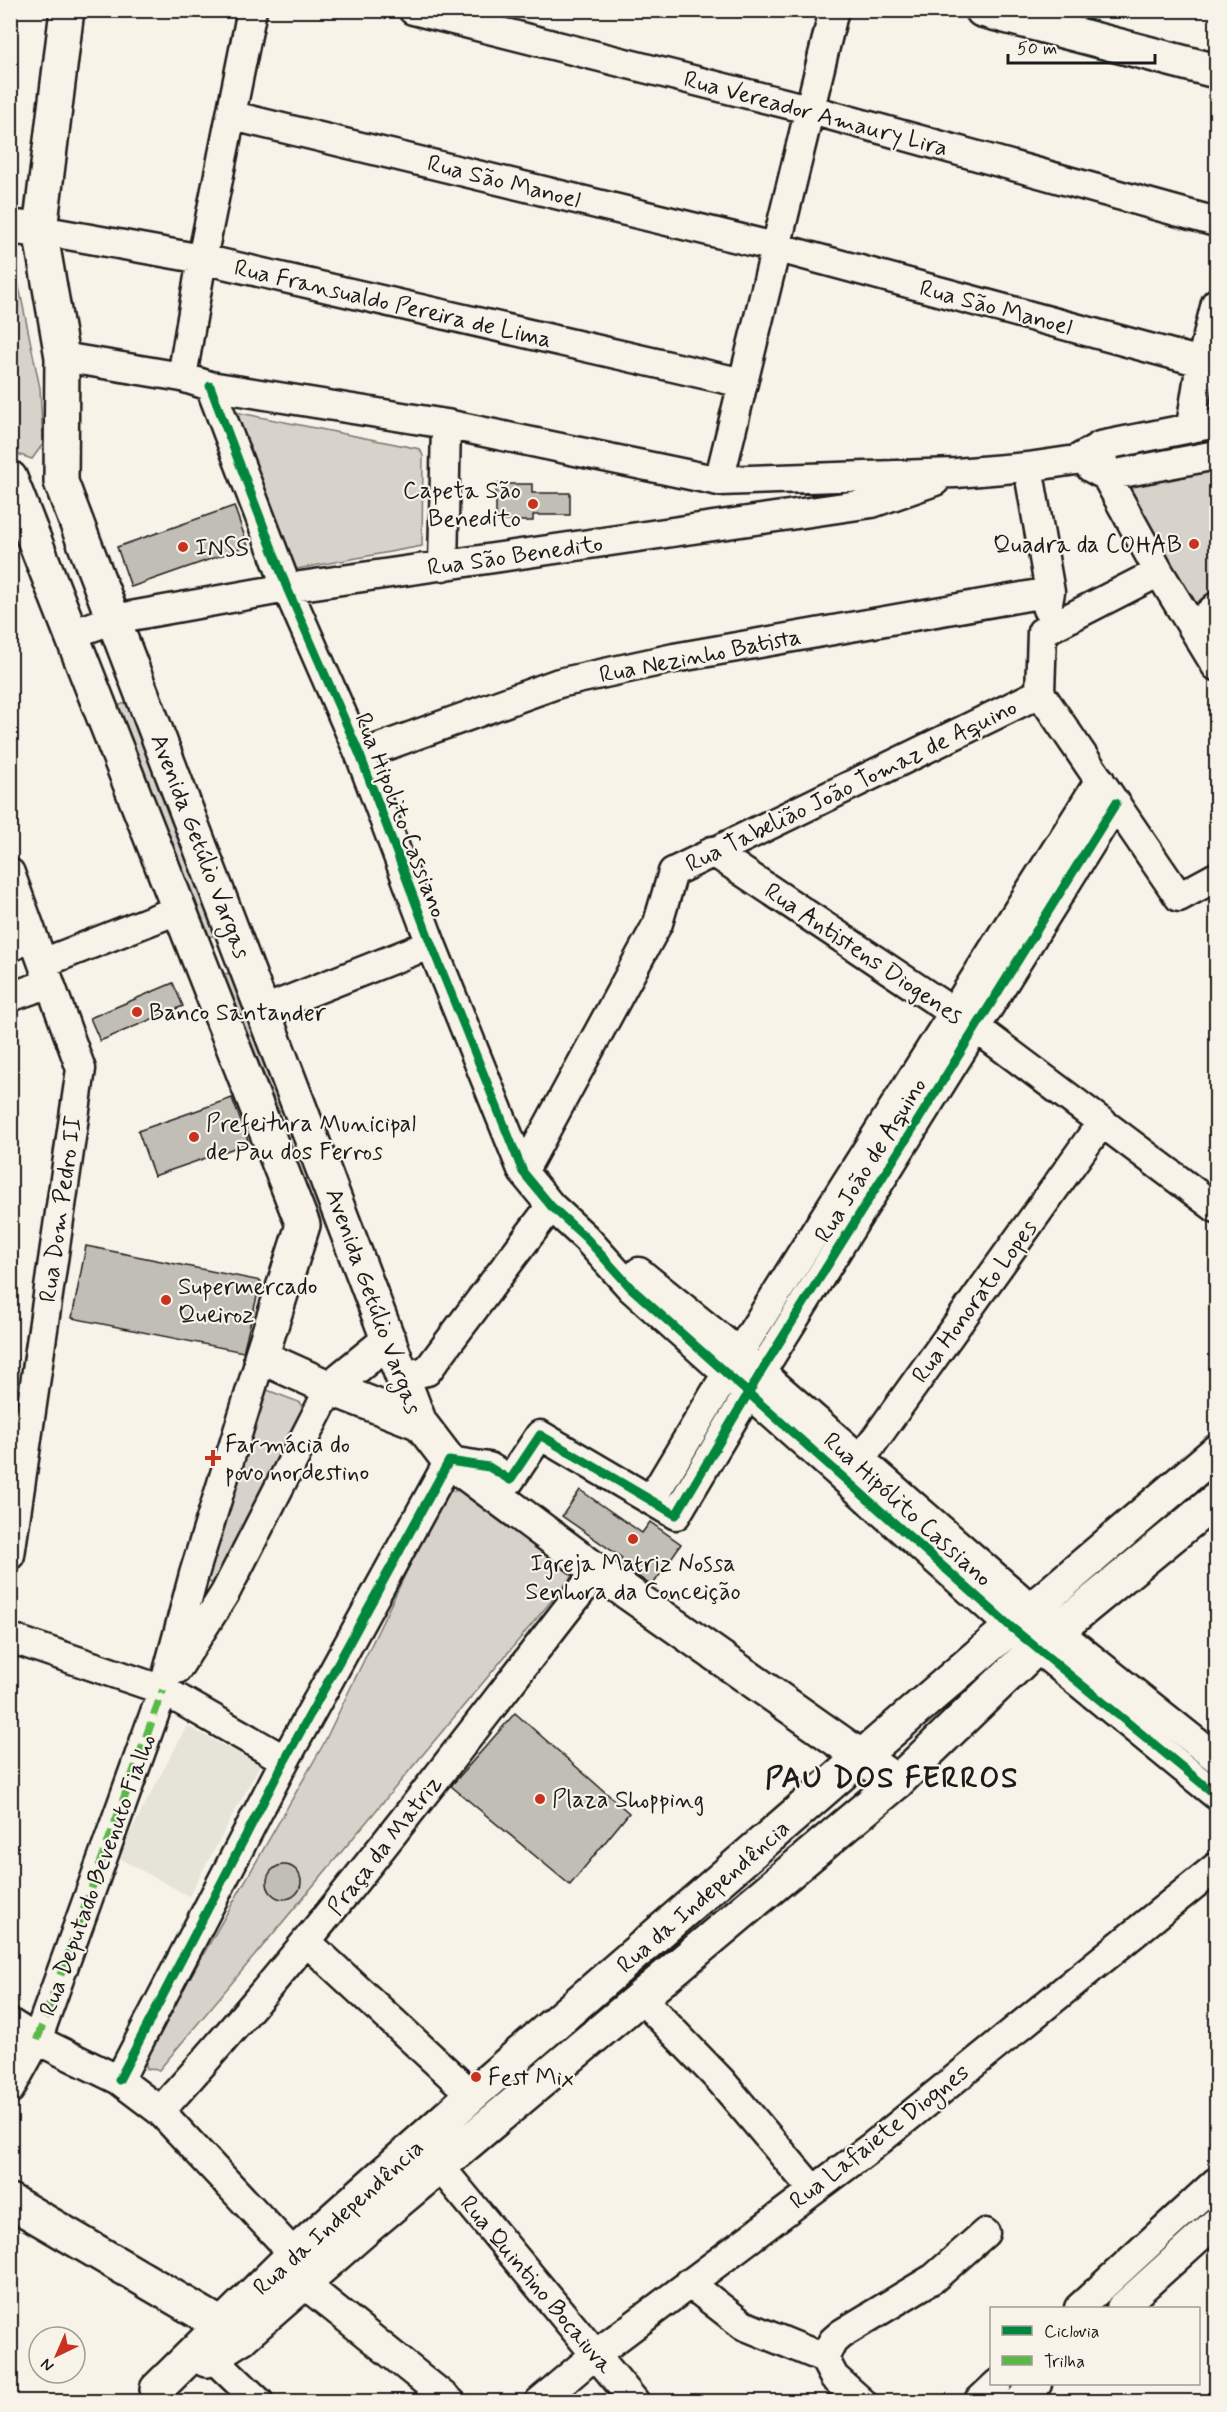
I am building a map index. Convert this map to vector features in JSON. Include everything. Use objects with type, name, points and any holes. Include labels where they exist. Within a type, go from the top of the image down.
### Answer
[{"type":"main road","name":"Avenida Getúlio Vargas","points":[[67,10],[25,229],[62,357],[61,482],[420,1423]]},
{"type":"main road","points":[[982,10],[1216,71]]},
{"type":"main road","points":[[14,487],[61,482]]},
{"type":"main road","name":"Avenida Getúlio Vargas","points":[[14,487],[303,1225],[261,1357],[330,1388],[420,1423]]},
{"type":"main road","points":[[330,1388],[389,1340]]},
{"type":"main road","points":[[420,1423],[449,1461],[597,1571],[897,1782]]},
{"type":"main road","name":"Rua da Independência","points":[[233,2330],[298,2269],[472,2095],[863,1758],[1021,1618],[1216,1452]]},
{"type":"main road","name":"Rua da Independência","points":[[298,2269],[440,2167],[642,1999],[897,1782],[1047,1640],[1216,1500]]},
{"type":"main road","points":[[10,2201],[233,2330]]},
{"type":"main road","points":[[149,2395],[212,2357],[233,2330]]},
{"type":"main road","points":[[149,2395],[233,2330]]},
{"type":"street","points":[[182,377],[202,259],[233,116],[252,10]]},
{"type":"street","name":"Rua Vereador Amaury Lira","points":[[413,10],[808,109],[1216,222]]},
{"type":"street","points":[[719,481],[834,10]]},
{"type":"street","name":"Rua São Manoel","points":[[233,116],[775,247],[1209,365]]},
{"type":"street","name":"Rua Fransualdo Pereira de Lima","points":[[25,229],[202,259],[743,383]]},
{"type":"street","points":[[62,357],[182,377],[210,386],[446,424],[719,481],[956,473],[1028,467],[1204,425],[1216,303]]},
{"type":"street","name":"Rua Hipolito Cassiano","points":[[210,386],[286,588],[360,755],[430,944],[523,1173],[551,1206],[586,1238]]},
{"type":"street","points":[[443,566],[446,424]]},
{"type":"street","points":[[1088,453],[1106,476],[1159,572],[1216,666]]},
{"type":"street","points":[[1106,476],[1216,455]]},
{"type":"street","points":[[1028,467],[1050,592],[1042,632],[1040,693],[1179,897],[1215,880]]},
{"type":"street","name":"Rua São Benedito","points":[[72,634],[114,619],[286,588],[872,503],[956,473]]},
{"type":"street","points":[[1042,632],[1159,572]]},
{"type":"street","name":"Rua Nezinho Batista","points":[[360,755],[560,683],[674,658],[1050,592]]},
{"type":"street","points":[[1193,628],[1216,607]]},
{"type":"street","name":"Rua Tabelião João Tomaz de Aquino","points":[[523,1173],[658,923],[673,872],[1040,693]]},
{"type":"street","name":"Rua João de Aquino","points":[[964,1019],[676,1515],[651,1500],[733,1364],[964,1019],[1108,791]]},
{"type":"street","name":"Rua Antistens Diogenes","points":[[712,851],[964,1019],[1216,1208]]},
{"type":"street","name":"Rua Dom Pedro II","points":[[10,873],[22,942],[46,973],[81,1069],[10,1556]]},
{"type":"street","points":[[10,998],[46,973],[180,909]]},
{"type":"street","points":[[264,1010],[430,944]]},
{"type":"street","name":"Rua Honorato Lopes","points":[[854,1469],[1102,1122]]},
{"type":"street","points":[[403,1376],[427,1371],[551,1206]]},
{"type":"street","name":"Rua Hipólito Cassiano","points":[[586,1238],[645,1276],[733,1364],[1047,1640],[1216,1795]]},
{"type":"street","points":[[163,1690],[194,1574],[261,1357]]},
{"type":"street","points":[[163,1690],[225,1593],[330,1388]]},
{"type":"street","points":[[119,2080],[285,1760],[449,1461],[489,1467],[510,1480],[540,1435],[651,1500]]},
{"type":"street","name":"Praça da Matriz","points":[[160,2111],[233,2031],[308,1943],[597,1571]]},
{"type":"street","points":[[10,1638],[163,1690],[285,1760]]},
{"type":"street","name":"Rua Hipólito Cassiano","points":[[1047,1640],[1216,1758]]},
{"type":"street","name":"Rua Deputado Bevenuto Fialho","points":[[10,2090],[37,2040],[163,1690]]},
{"type":"street","name":"Rua Lafaiete Diognes","points":[[539,2402],[596,2354],[870,2148],[1216,1867]]},
{"type":"street","points":[[308,1943],[472,2095]]},
{"type":"street","points":[[642,1999],[720,2081],[813,2190]]},
{"type":"street","points":[[10,2023],[37,2040],[119,2080],[160,2111],[298,2269],[451,2402]]},
{"type":"street","name":"Rua Quintino Bocaiuva","points":[[440,2167],[634,2402]]},
{"type":"street","points":[[1080,2307],[1216,2182]]},
{"type":"street","points":[[1122,2307],[1216,2222]]},
{"type":"street","points":[[824,2358],[833,2341],[841,2334],[934,2278],[985,2233]]},
{"type":"street","points":[[689,2283],[743,2325],[824,2358],[834,2377],[862,2402]]},
{"type":"street","points":[[212,2357],[258,2402]]},
{"type":"street","points":[[978,2402],[996,2385]]},
{"type":"shaded area","points":[[11,248],[40,388],[43,444],[32,459],[17,454],[11,443]]},
{"type":"shaded area","points":[[235,412],[420,449],[423,456],[422,546],[297,569],[290,568]]},
{"type":"shaded area","points":[[1216,470],[1216,595],[1197,607],[1128,494],[1135,485]]},
{"type":"shaded area","points":[[126,703],[218,934],[209,937],[117,706]]},
{"type":"shaded area","points":[[232,969],[288,1109],[279,1112],[223,973],[227,974]]},
{"type":"shaded area","points":[[267,1390],[299,1402],[304,1409],[214,1584],[204,1577],[260,1391]]},
{"type":"shaded area","points":[[464,1490],[571,1564],[573,1575],[159,2070],[147,2069],[144,2058],[323,1745],[445,1492]]},
{"type":"shaded area","points":[[187,1726],[260,1765],[189,1896],[117,1857]]},
{"type":"building","name":"Capeta São Benedito","points":[[496,484],[532,484],[532,493],[570,493],[570,515],[533,515],[533,521],[496,521]]},
{"type":"building","name":"INSS","points":[[234,506],[248,546],[131,587],[117,547]]},
{"type":"building","name":"Banco Santander","points":[[173,983],[183,1006],[100,1041],[90,1018]]},
{"type":"building","name":"Prefeitura Municipal de Pau dos Ferros","points":[[232,1098],[249,1143],[154,1176],[138,1131]]},
{"type":"building","name":"Supermercado Queiroz","points":[[86,1246],[261,1281],[243,1352],[72,1318]]},
{"type":"building","name":"Igreja Matriz Nossa Senhora da Conceição","points":[[580,1490],[642,1533],[650,1522],[681,1544],[652,1586],[619,1563],[622,1558],[562,1516]]},
{"type":"building","name":"Plaza Shopping","points":[[515,1713],[629,1813],[570,1885],[451,1786]]},
{"type":"building","points":[[284,1865],[296,1870],[301,1882],[296,1894],[284,1899],[272,1894],[267,1882],[272,1870]]},
{"type":"marked path","points":[[37,2040],[163,1690]]},
{"type":"cycle path","points":[[210,386],[287,588],[360,755],[431,944],[523,1172],[551,1206],[586,1238],[631,1288],[1011,1627],[1216,1795]]},
{"type":"cycle path","points":[[119,2080],[285,1760],[449,1461],[489,1467],[510,1480],[540,1435],[676,1515],[761,1372],[1116,803]]},
{"type":"place","name":"Capeta São Benedito","points":[[533,504]]},
{"type":"place","name":"Quadra da COHAB","points":[[1194,544]]},
{"type":"place","name":"INSS","points":[[183,547]]},
{"type":"place","name":"Banco Santander","points":[[137,1012]]},
{"type":"place","name":"Prefeitura Municipal de Pau dos Ferros","points":[[194,1137]]},
{"type":"place","name":"Supermercado Queiroz","points":[[166,1300]]},
{"type":"place","name":"Farmácia do povo nordestino","points":[[213,1458]]},
{"type":"place","name":"Igreja Matriz Nossa Senhora da Conceição","points":[[633,1539]]},
{"type":"place","name":"Plaza Shopping","points":[[540,1799]]},
{"type":"place","name":"Fest Mix","points":[[476,2077]]},
{"type":"district","name":"PAU DOS FERROS","points":[[892,1777]]}]
